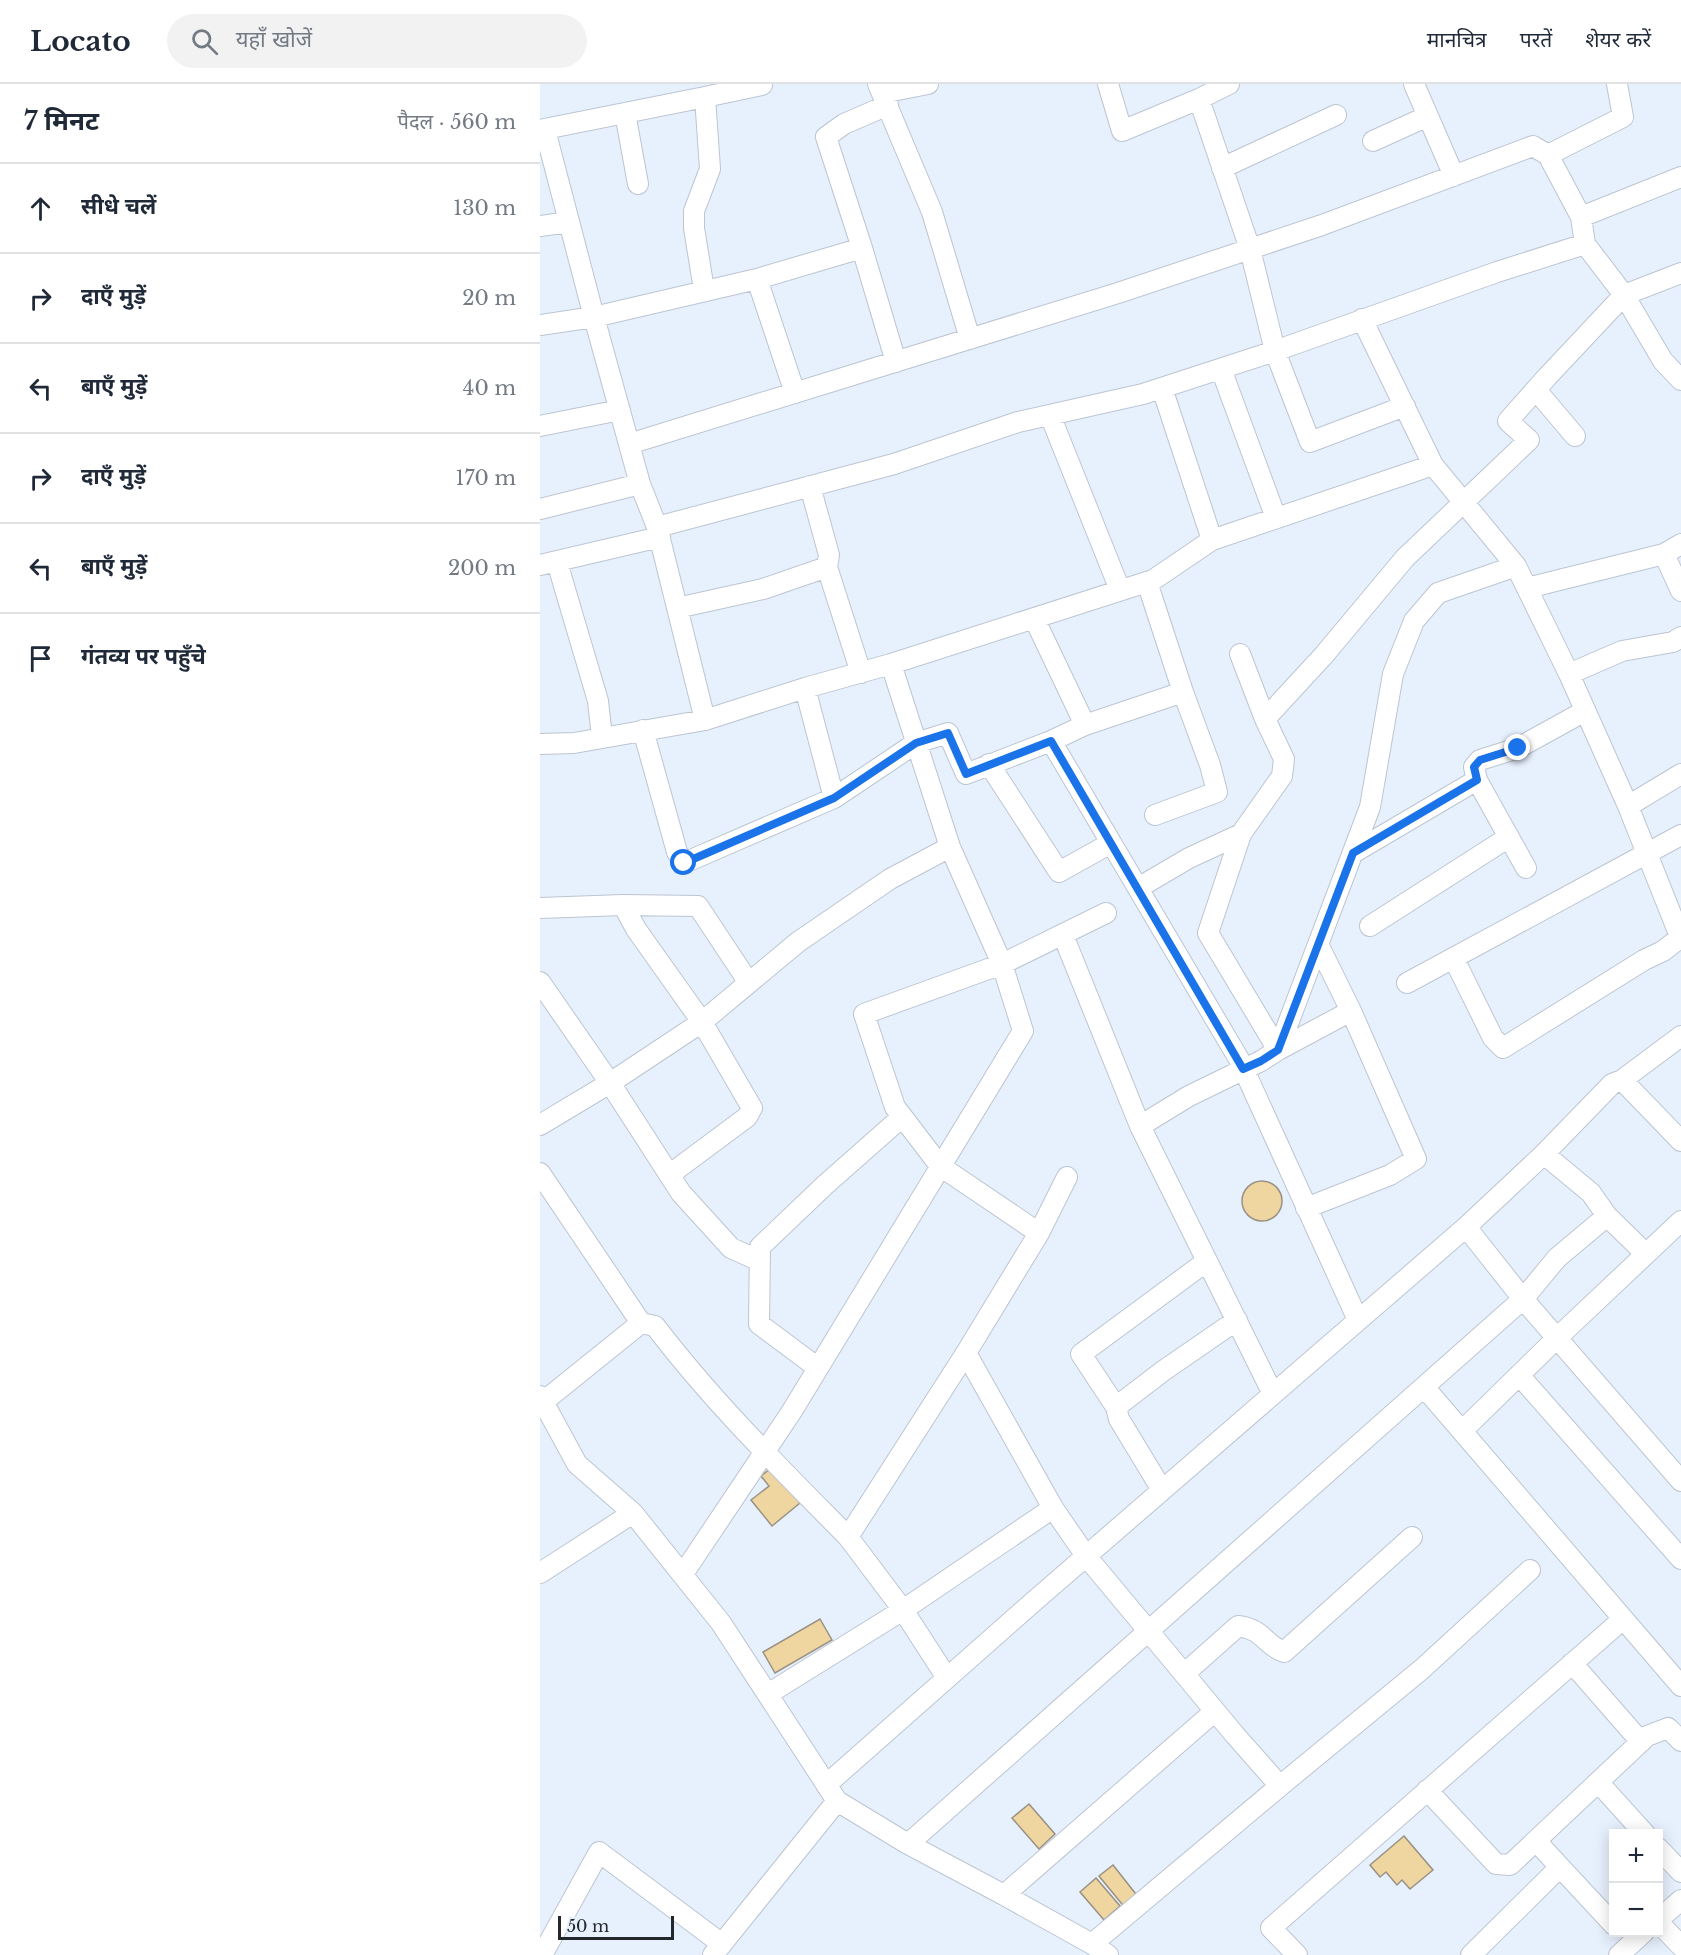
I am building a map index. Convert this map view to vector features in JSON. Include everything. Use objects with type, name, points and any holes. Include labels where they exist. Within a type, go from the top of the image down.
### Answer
[{"type":"street","points":[[896,362],[826,137],[883,94],[928,84]]},
{"type":"street","points":[[1108,84],[1122,131],[1229,84]]},
{"type":"street","points":[[1414,84],[1454,176]]},
{"type":"street","points":[[1548,155],[1623,117],[1617,84]]},
{"type":"street","points":[[705,720],[659,532],[640,484],[543,130],[762,85]]},
{"type":"street","points":[[883,94],[932,212],[970,339]]},
{"type":"street","points":[[704,290],[694,228],[694,211],[710,168],[705,97]]},
{"type":"street","points":[[1198,99],[1250,249],[1275,351],[1310,442],[1405,406]]},
{"type":"street","points":[[625,113],[638,184]]},
{"type":"street","points":[[1222,168],[1336,115]]},
{"type":"street","points":[[1373,141],[1428,116]]},
{"type":"street","points":[[629,444],[970,339],[1250,249],[1322,225],[1533,146],[1548,155],[1581,217],[1585,244],[1624,296],[1663,361],[1681,380]]},
{"type":"street","points":[[1581,217],[1681,177]]},
{"type":"street","points":[[540,226],[569,222]]},
{"type":"street","points":[[602,737],[598,701],[548,563],[810,486],[894,464],[1018,422],[1143,394],[1585,244]]},
{"type":"street","points":[[540,325],[594,318],[757,279],[862,248]]},
{"type":"street","points":[[1265,719],[1324,655],[1406,558],[1529,440],[1509,421],[1536,390],[1624,296],[1681,273]]},
{"type":"street","points":[[757,279],[795,393]]},
{"type":"street","points":[[1362,319],[1433,465],[1516,566],[1569,674],[1628,806],[1681,938],[1664,951],[1644,960],[1503,1048],[1493,1038],[1454,959]]},
{"type":"street","points":[[1221,369],[1276,518]]},
{"type":"street","points":[[1162,388],[1212,540]]},
{"type":"street","points":[[1536,390],[1575,436]]},
{"type":"street","points":[[540,426],[620,410]]},
{"type":"street","points":[[1050,415],[1120,590]]},
{"type":"street","points":[[540,744],[574,743],[705,720],[804,688],[891,664],[1153,580],[1212,540],[1433,465]]},
{"type":"street","points":[[540,509],[640,484]]},
{"type":"street","points":[[810,486],[829,555],[827,567],[861,673]]},
{"type":"street","points":[[1527,588],[1673,549],[1681,591]]},
{"type":"street","points":[[1278,1050],[1370,807],[1393,674],[1414,621],[1438,593],[1516,566]]},
{"type":"street","points":[[677,608],[763,589],[827,567]]},
{"type":"street","points":[[1147,582],[1210,765],[1217,792],[1155,815]]},
{"type":"street","points":[[1034,618],[1085,725]]},
{"type":"street","points":[[1569,674],[1622,651],[1673,642],[1681,637]]},
{"type":"street","points":[[1240,654],[1265,719],[1284,759],[1282,776],[1241,834],[1208,933],[1278,1050]]},
{"type":"street","points":[[683,1574],[818,1368],[1023,1031],[1002,964],[950,847],[891,664]]},
{"type":"street","points":[[804,688],[834,798]]},
{"type":"street","points":[[643,730],[677,852],[684,863],[834,798],[916,743],[948,733],[966,774],[1051,741],[1085,725],[1183,692]]},
{"type":"street","points":[[1526,868],[1477,780],[1474,767],[1480,760],[1518,748],[1585,711]]},
{"type":"street","points":[[1051,741],[1243,1069],[1358,1320]]},
{"type":"street","points":[[989,764],[1059,872],[1111,843]]},
{"type":"street","points":[[1628,806],[1681,774]]},
{"type":"street","points":[[1353,853],[1477,780]]},
{"type":"street","points":[[1138,888],[1190,858],[1241,834]]},
{"type":"street","points":[[1407,984],[1681,835]]},
{"type":"street","points":[[1370,926],[1509,837]]},
{"type":"street","points":[[540,1125],[610,1083],[702,1022],[798,942],[890,879],[950,847]]},
{"type":"street","points":[[540,908],[623,905],[698,906],[749,983]]},
{"type":"street","points":[[623,905],[636,929],[702,1022],[752,1108],[747,1117],[669,1175]]},
{"type":"street","points":[[1039,1233],[940,1166],[895,1107],[864,1014],[1002,964],[1106,913]]},
{"type":"street","points":[[1063,935],[1140,1126],[1273,1394]]},
{"type":"street","points":[[1306,1208],[1390,1175],[1416,1159],[1351,1011],[1318,944]]},
{"type":"street","points":[[540,982],[610,1083],[681,1193],[731,1248],[760,1261]]},
{"type":"street","points":[[1140,1126],[1189,1096],[1261,1061],[1351,1011]]},
{"type":"street","points":[[542,1955],[599,1852],[718,1950],[832,1793],[947,1678],[1466,1227],[1544,1154],[1612,1084],[1622,1080],[1681,1036]]},
{"type":"street","points":[[1622,1080],[1681,1142]]},
{"type":"street","points":[[818,1368],[759,1324],[760,1247],[825,1185],[902,1117]]},
{"type":"street","points":[[1544,1154],[1591,1192],[1606,1216],[1646,1254]]},
{"type":"street","points":[[540,1173],[641,1323],[655,1326],[690,1372],[764,1452],[848,1537],[903,1610],[947,1678]]},
{"type":"street","points":[[848,1537],[966,1353],[1039,1233],[1067,1177]]},
{"type":"street","points":[[908,1844],[1523,1299],[1557,1258],[1606,1216]]},
{"type":"street","points":[[1462,1431],[1681,1221]]},
{"type":"street","points":[[1466,1227],[1523,1299],[1681,1482]]},
{"type":"street","points":[[1162,1490],[1119,1419],[1116,1407],[1081,1354],[1207,1261]]},
{"type":"street","points":[[1116,1407],[1237,1320]]},
{"type":"street","points":[[641,1323],[542,1399],[577,1464],[633,1513],[722,1623],[832,1793],[908,1844],[1005,1895],[1100,1950],[1280,1786],[1422,1669],[1530,1570]]},
{"type":"street","points":[[966,1353],[1053,1508],[1086,1556],[1280,1786]]},
{"type":"street","points":[[1519,1376],[1681,1559]]},
{"type":"street","points":[[1424,1387],[1681,1686]]},
{"type":"street","points":[[768,1694],[903,1610],[1053,1508]]},
{"type":"street","points":[[540,1573],[633,1513]]},
{"type":"street","points":[[1184,1674],[1238,1626],[1251,1628],[1262,1635],[1273,1648],[1284,1652],[1412,1537]]},
{"type":"street","points":[[1297,1955],[1271,1928],[1623,1618]]},
{"type":"street","points":[[1572,1663],[1641,1742]]},
{"type":"street","points":[[1005,1895],[1215,1711]]},
{"type":"street","points":[[1427,1790],[1496,1864],[1510,1865],[1647,1736],[1668,1728],[1681,1741]]},
{"type":"street","points":[[1598,1782],[1642,1829]]},
{"type":"street","points":[[1536,1841],[1609,1920]]},
{"type":"street","points":[[1663,1852],[1681,1872]]},
{"type":"street","points":[[1471,1955],[1560,1868]]},
{"type":"street","points":[[1663,1917],[1681,1900]]},
{"type":"street","points":[[1663,1926],[1681,1946]]},
{"type":"building","points":[[1262,1181],[1276,1187],[1282,1201],[1276,1215],[1262,1221],[1248,1215],[1242,1201],[1248,1187]]},
{"type":"building","points":[[771,1468],[800,1503],[772,1526],[751,1500],[769,1486],[761,1476]]},
{"type":"building","points":[[820,1619],[832,1640],[775,1673],[763,1652]]},
{"type":"building","points":[[1029,1804],[1055,1834],[1039,1849],[1012,1818]]},
{"type":"building","points":[[1404,1836],[1433,1870],[1410,1889],[1402,1880],[1397,1885],[1386,1872],[1380,1877],[1370,1865]]},
{"type":"building","points":[[1113,1865],[1139,1898],[1126,1909],[1099,1876]]},
{"type":"building","points":[[1096,1878],[1120,1906],[1104,1920],[1080,1892]]},
{"type":"route","points":[[684,863],[834,798],[916,743],[948,733],[966,774],[1051,741],[1243,1069],[1278,1050],[1353,853],[1477,780],[1474,767],[1480,760],[1518,748]]}]
